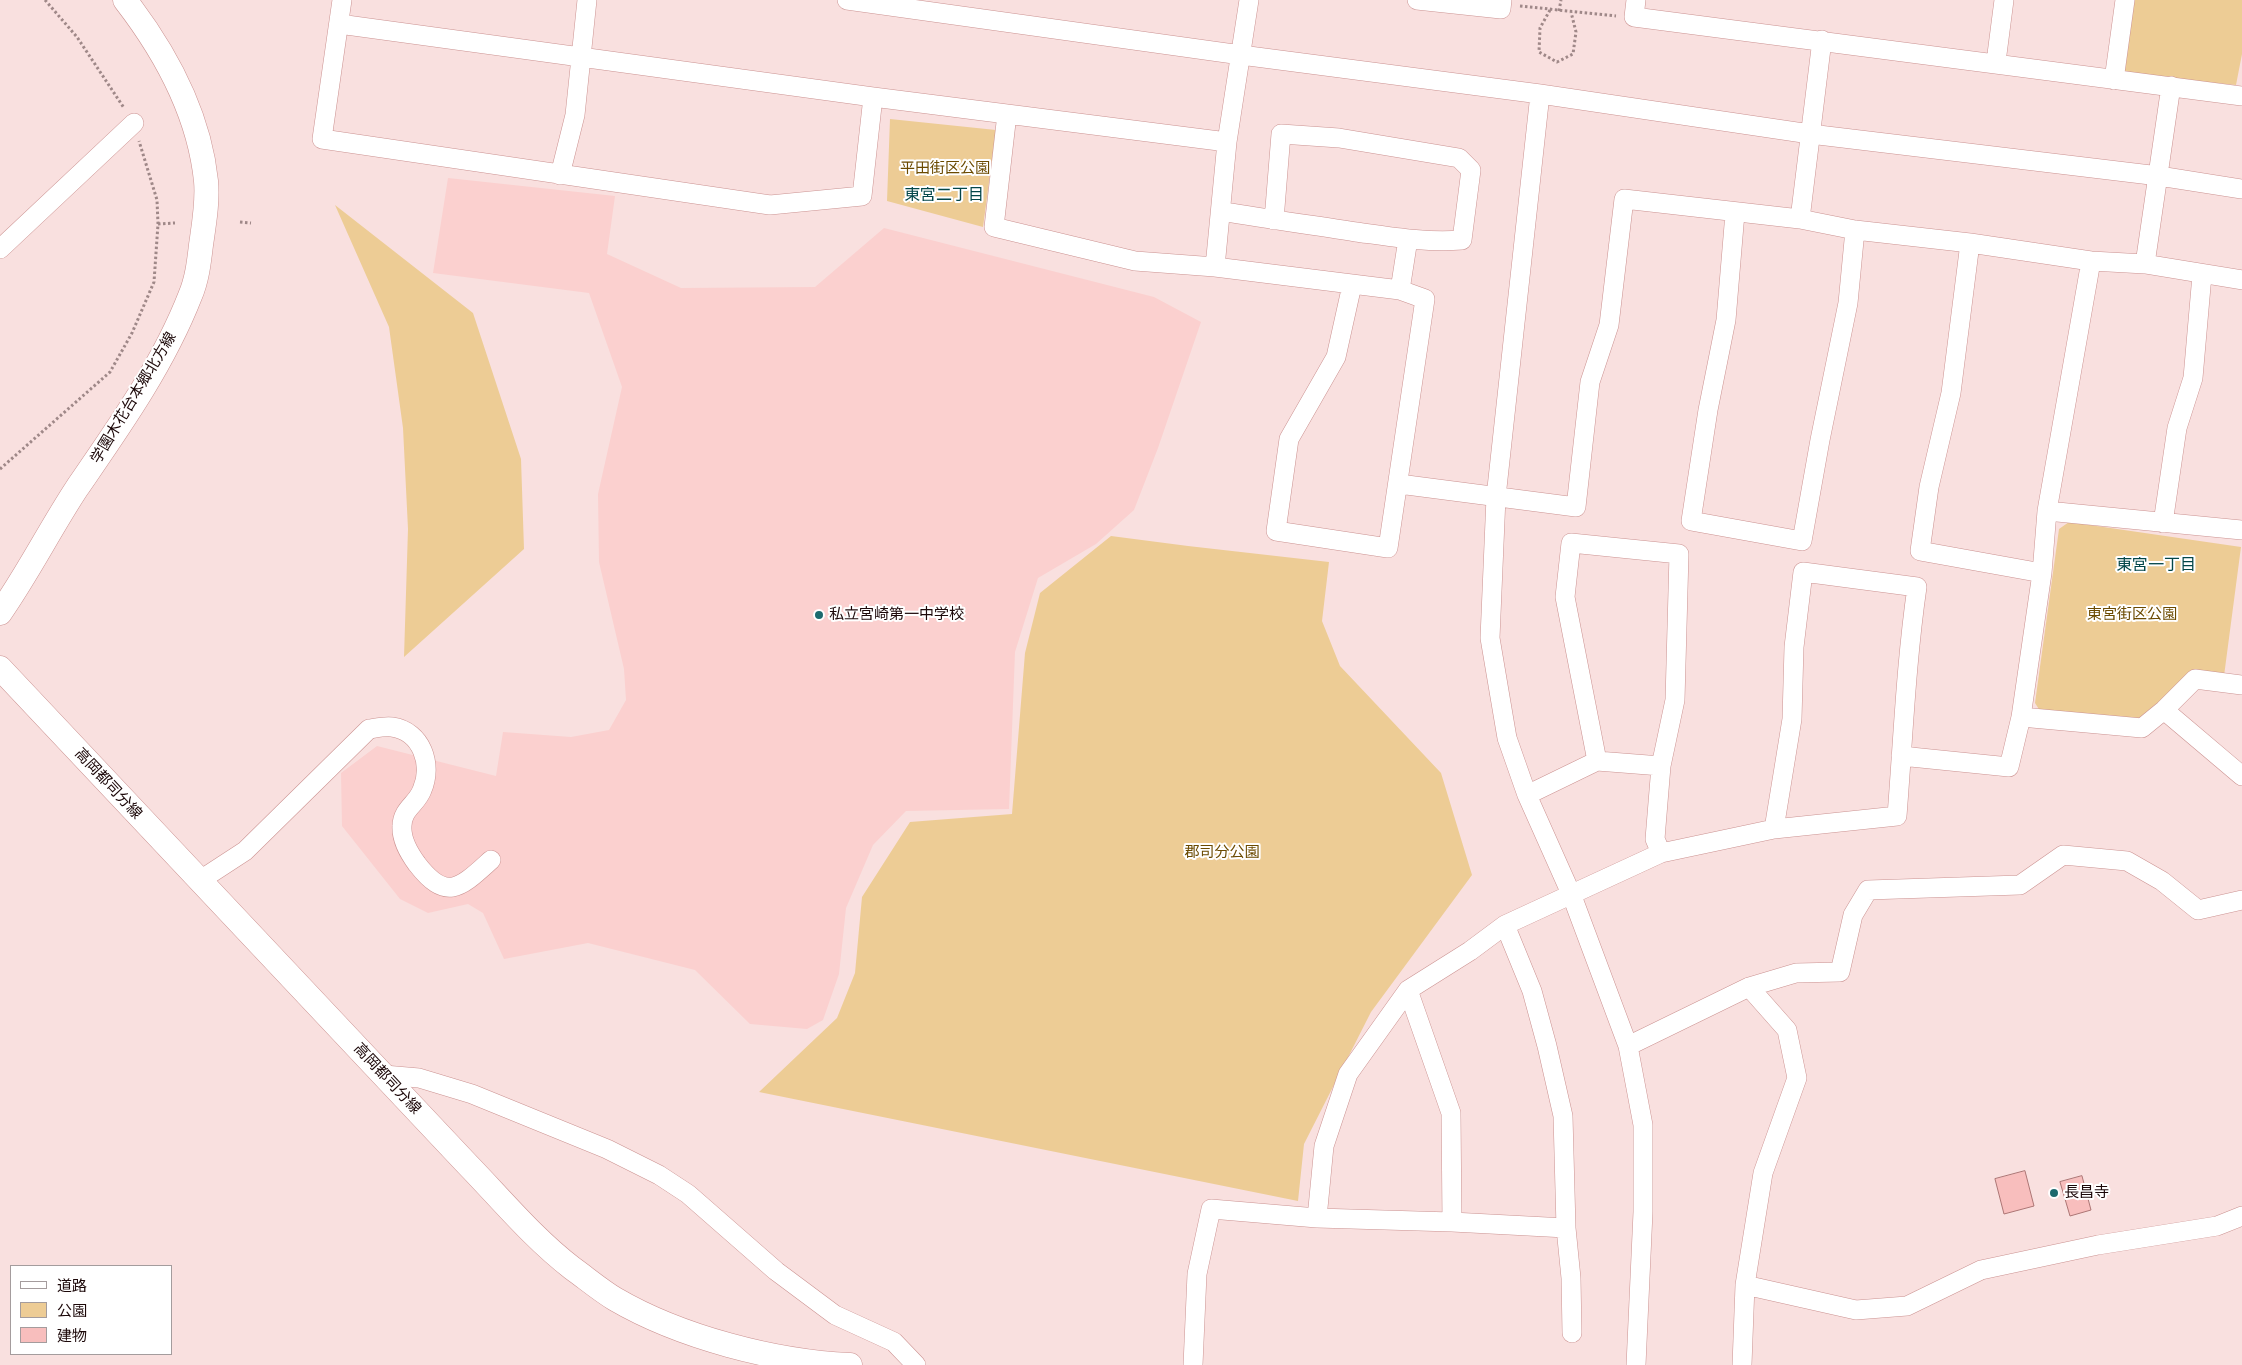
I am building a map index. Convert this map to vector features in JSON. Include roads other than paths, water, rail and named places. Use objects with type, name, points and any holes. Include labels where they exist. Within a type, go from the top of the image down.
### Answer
[{"type":"main road","name":"学園木花台本郷北方線","points":[[0,613],[23,580],[76,490],[157,365],[188,302],[197,274],[204,227],[206,181],[198,140],[188,106],[172,69],[149,31],[126,0]]},
{"type":"main road","name":"高岡都司分線","points":[[3,676],[531,1230],[571,1267],[616,1299],[662,1321],[720,1344],[786,1358],[850,1365]]},
{"type":"street","points":[[342,0],[322,139],[770,204],[862,196],[873,97]]},
{"type":"street","points":[[560,175],[575,115],[587,0]]},
{"type":"street","points":[[847,0],[923,5],[1241,55],[1540,94],[1810,134],[2159,176],[2242,189]]},
{"type":"street","points":[[1215,267],[1228,142],[1249,0]]},
{"type":"street","points":[[1417,0],[1501,9],[1502,2]]},
{"type":"street","points":[[1996,62],[2004,0]]},
{"type":"street","points":[[2114,80],[2125,0]]},
{"type":"street","points":[[1635,8],[1822,40],[2242,96]]},
{"type":"street","points":[[339,24],[873,97],[1228,142]]},
{"type":"street","points":[[1800,219],[1822,40]]},
{"type":"street","points":[[2145,264],[2172,86]]},
{"type":"street","points":[[1540,94],[1496,497],[1490,638],[1507,738],[1527,794],[1572,896],[1628,1046],[1643,1125],[1642,1212],[1636,1365]]},
{"type":"street","points":[[1007,114],[994,227],[1136,261],[1215,267],[1400,290],[1425,299],[1388,548],[1276,531],[1289,440],[1336,357],[1352,285]]},
{"type":"street","points":[[0,249],[134,123]]},
{"type":"street","points":[[1221,211],[1274,220],[1408,239],[1440,242],[1462,240],[1471,170],[1459,158],[1339,138],[1282,134],[1274,220]]},
{"type":"street","points":[[1399,484],[1576,507],[1590,382],[1609,325],[1624,199],[1800,219],[1856,230],[1970,243],[2091,261],[2145,264],[2202,275],[2242,280]]},
{"type":"street","points":[[1735,213],[1726,320],[1708,410],[1691,521],[1802,541],[1848,303],[1856,230]]},
{"type":"street","points":[[1400,290],[1408,239]]},
{"type":"street","points":[[1970,243],[1951,393],[1929,487],[1920,551],[2042,574]]},
{"type":"street","points":[[1901,756],[2009,767],[2021,717],[2042,574],[2047,511],[2091,261]]},
{"type":"street","points":[[2163,522],[2177,428],[2193,378],[2202,275]]},
{"type":"street","points":[[2047,511],[2242,530]]},
{"type":"street","points":[[1597,761],[1565,597],[1571,543],[1679,554],[1676,700],[1661,766],[1655,839],[1661,853]]},
{"type":"street","points":[[1317,1218],[1324,1146],[1348,1074],[1408,990],[1470,951],[1506,925],[1572,896],[1661,853],[1774,828],[1897,816],[1908,644],[1917,587],[1803,572],[1794,647],[1792,719],[1774,828]]},
{"type":"street","points":[[2021,717],[2142,728],[2164,710],[2195,679],[2242,685]]},
{"type":"street","points":[[2164,710],[2242,776]]},
{"type":"street","points":[[199,881],[246,851],[369,729],[392,727],[412,737],[421,746],[426,760],[422,791],[406,810],[402,822],[403,837],[410,855],[429,880],[448,888],[469,880],[491,860]]},
{"type":"street","points":[[1527,794],[1597,761],[1661,766]]},
{"type":"street","points":[[1628,1046],[1749,987],[1796,973],[1840,972],[1853,915],[1868,890],[2020,885],[2063,855],[2127,861],[2162,881],[2198,910],[2242,900]]},
{"type":"street","points":[[1506,925],[1532,991],[1563,1116],[1566,1228],[1571,1278],[1572,1333]]},
{"type":"street","points":[[1742,1365],[1744,1285],[1763,1173],[1797,1078],[1787,1030],[1749,987]]},
{"type":"street","points":[[1408,990],[1451,1113],[1452,1222]]},
{"type":"street","points":[[384,1075],[419,1078],[472,1094],[607,1149],[659,1175],[688,1194],[776,1271],[835,1314],[894,1342],[916,1365]]},
{"type":"street","points":[[1193,1365],[1197,1274],[1211,1209],[1317,1218],[1566,1228]]},
{"type":"street","points":[[1744,1285],[1856,1310],[1907,1306],[1981,1270],[2098,1245],[2216,1226],[2242,1216]]},
{"type":"place","name":"私立宮崎第一中学校","points":[[819,615]]},
{"type":"place","name":"長昌寺","points":[[2054,1193]]},
{"type":"district","name":"東宮二丁目","points":[[944,196]]},
{"type":"district","name":"東宮一丁目","points":[[2156,566]]},
{"type":"park label","name":"平田街区公園","points":[[945,169]]},
{"type":"park label","name":"東宮街区公園","points":[[2132,615]]},
{"type":"park label","name":"郡司分公園","points":[[1222,853]]}]
